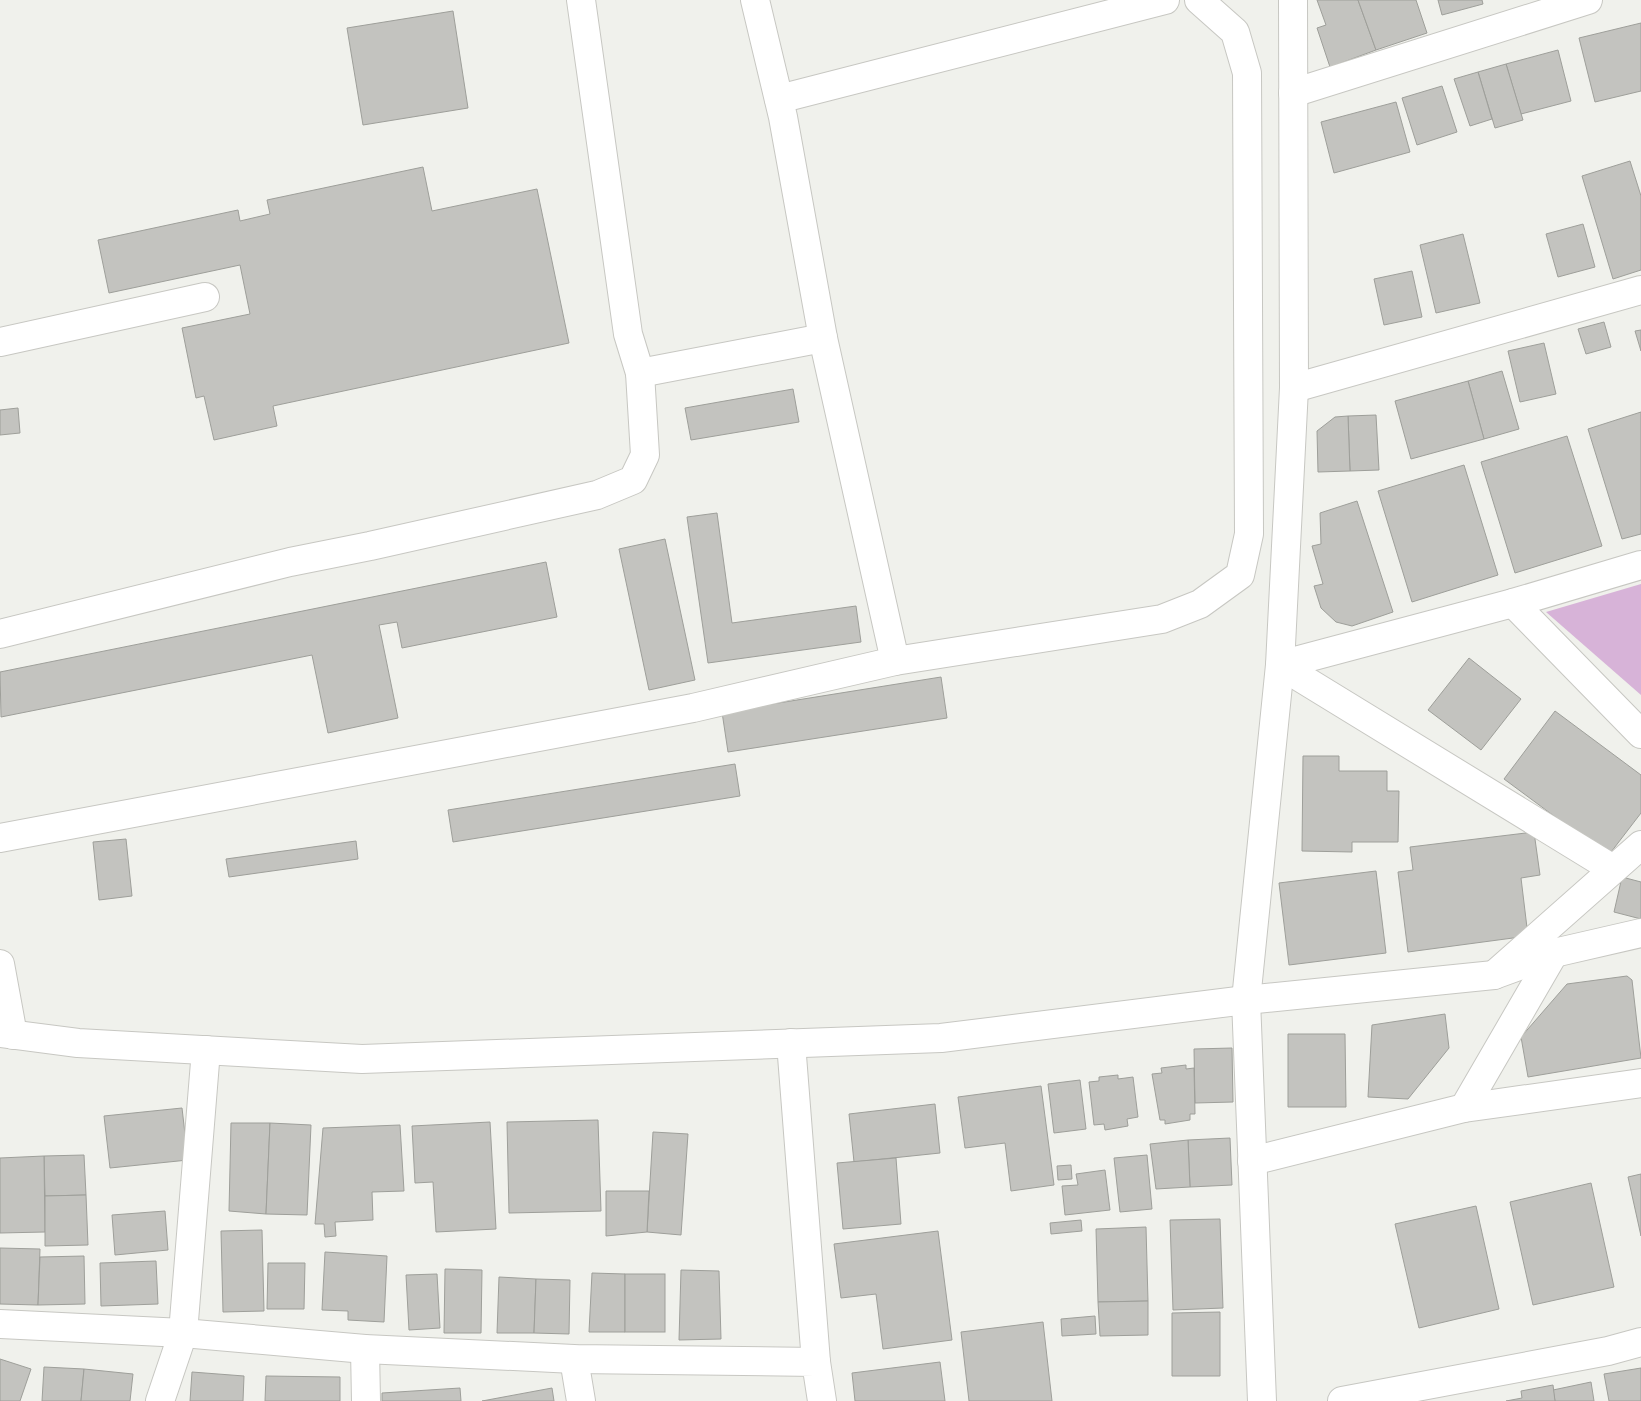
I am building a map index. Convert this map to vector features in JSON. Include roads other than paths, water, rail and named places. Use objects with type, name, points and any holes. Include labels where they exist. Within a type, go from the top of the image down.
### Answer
[{"type":"street","points":[[0,634],[290,562],[597,495],[633,480],[645,454],[640,373],[628,334],[581,0]]},
{"type":"street","points":[[755,0],[779,99],[823,338],[895,660]]},
{"type":"street","points":[[779,99],[1165,0]]},
{"type":"street","points":[[0,838],[693,708],[895,660],[1162,618],[1200,604],[1240,575],[1249,534],[1247,73],[1235,32],[1199,0]]},
{"type":"street","points":[[1262,1401],[1246,1000],[1280,665],[1294,388],[1292,0]]},
{"type":"street","points":[[1293,93],[1588,0]]},
{"type":"street","points":[[1294,388],[1641,290]]},
{"type":"street","points":[[0,342],[206,297]]},
{"type":"street","points":[[640,373],[823,338]]},
{"type":"street","points":[[1280,665],[1513,603],[1641,565]]},
{"type":"street","points":[[1513,603],[1641,734]]},
{"type":"street","points":[[1280,665],[1613,869]]},
{"type":"street","points":[[1494,975],[1641,845]]},
{"type":"street","points":[[0,964],[7,1034],[78,1043],[362,1059],[941,1038],[1246,1000],[1494,975],[1554,953],[1641,933]]},
{"type":"street","points":[[1464,1108],[1554,953]]},
{"type":"street","points":[[791,1043],[816,1362],[822,1401]]},
{"type":"street","points":[[160,1401],[183,1333],[206,1050]]},
{"type":"street","points":[[1252,1160],[1464,1108],[1641,1083]]},
{"type":"street","points":[[0,1324],[183,1333],[365,1349],[574,1359],[816,1362]]},
{"type":"street","points":[[1342,1401],[1641,1342]]},
{"type":"street","points":[[365,1349],[366,1401]]},
{"type":"street","points":[[574,1359],[581,1401]]}]
